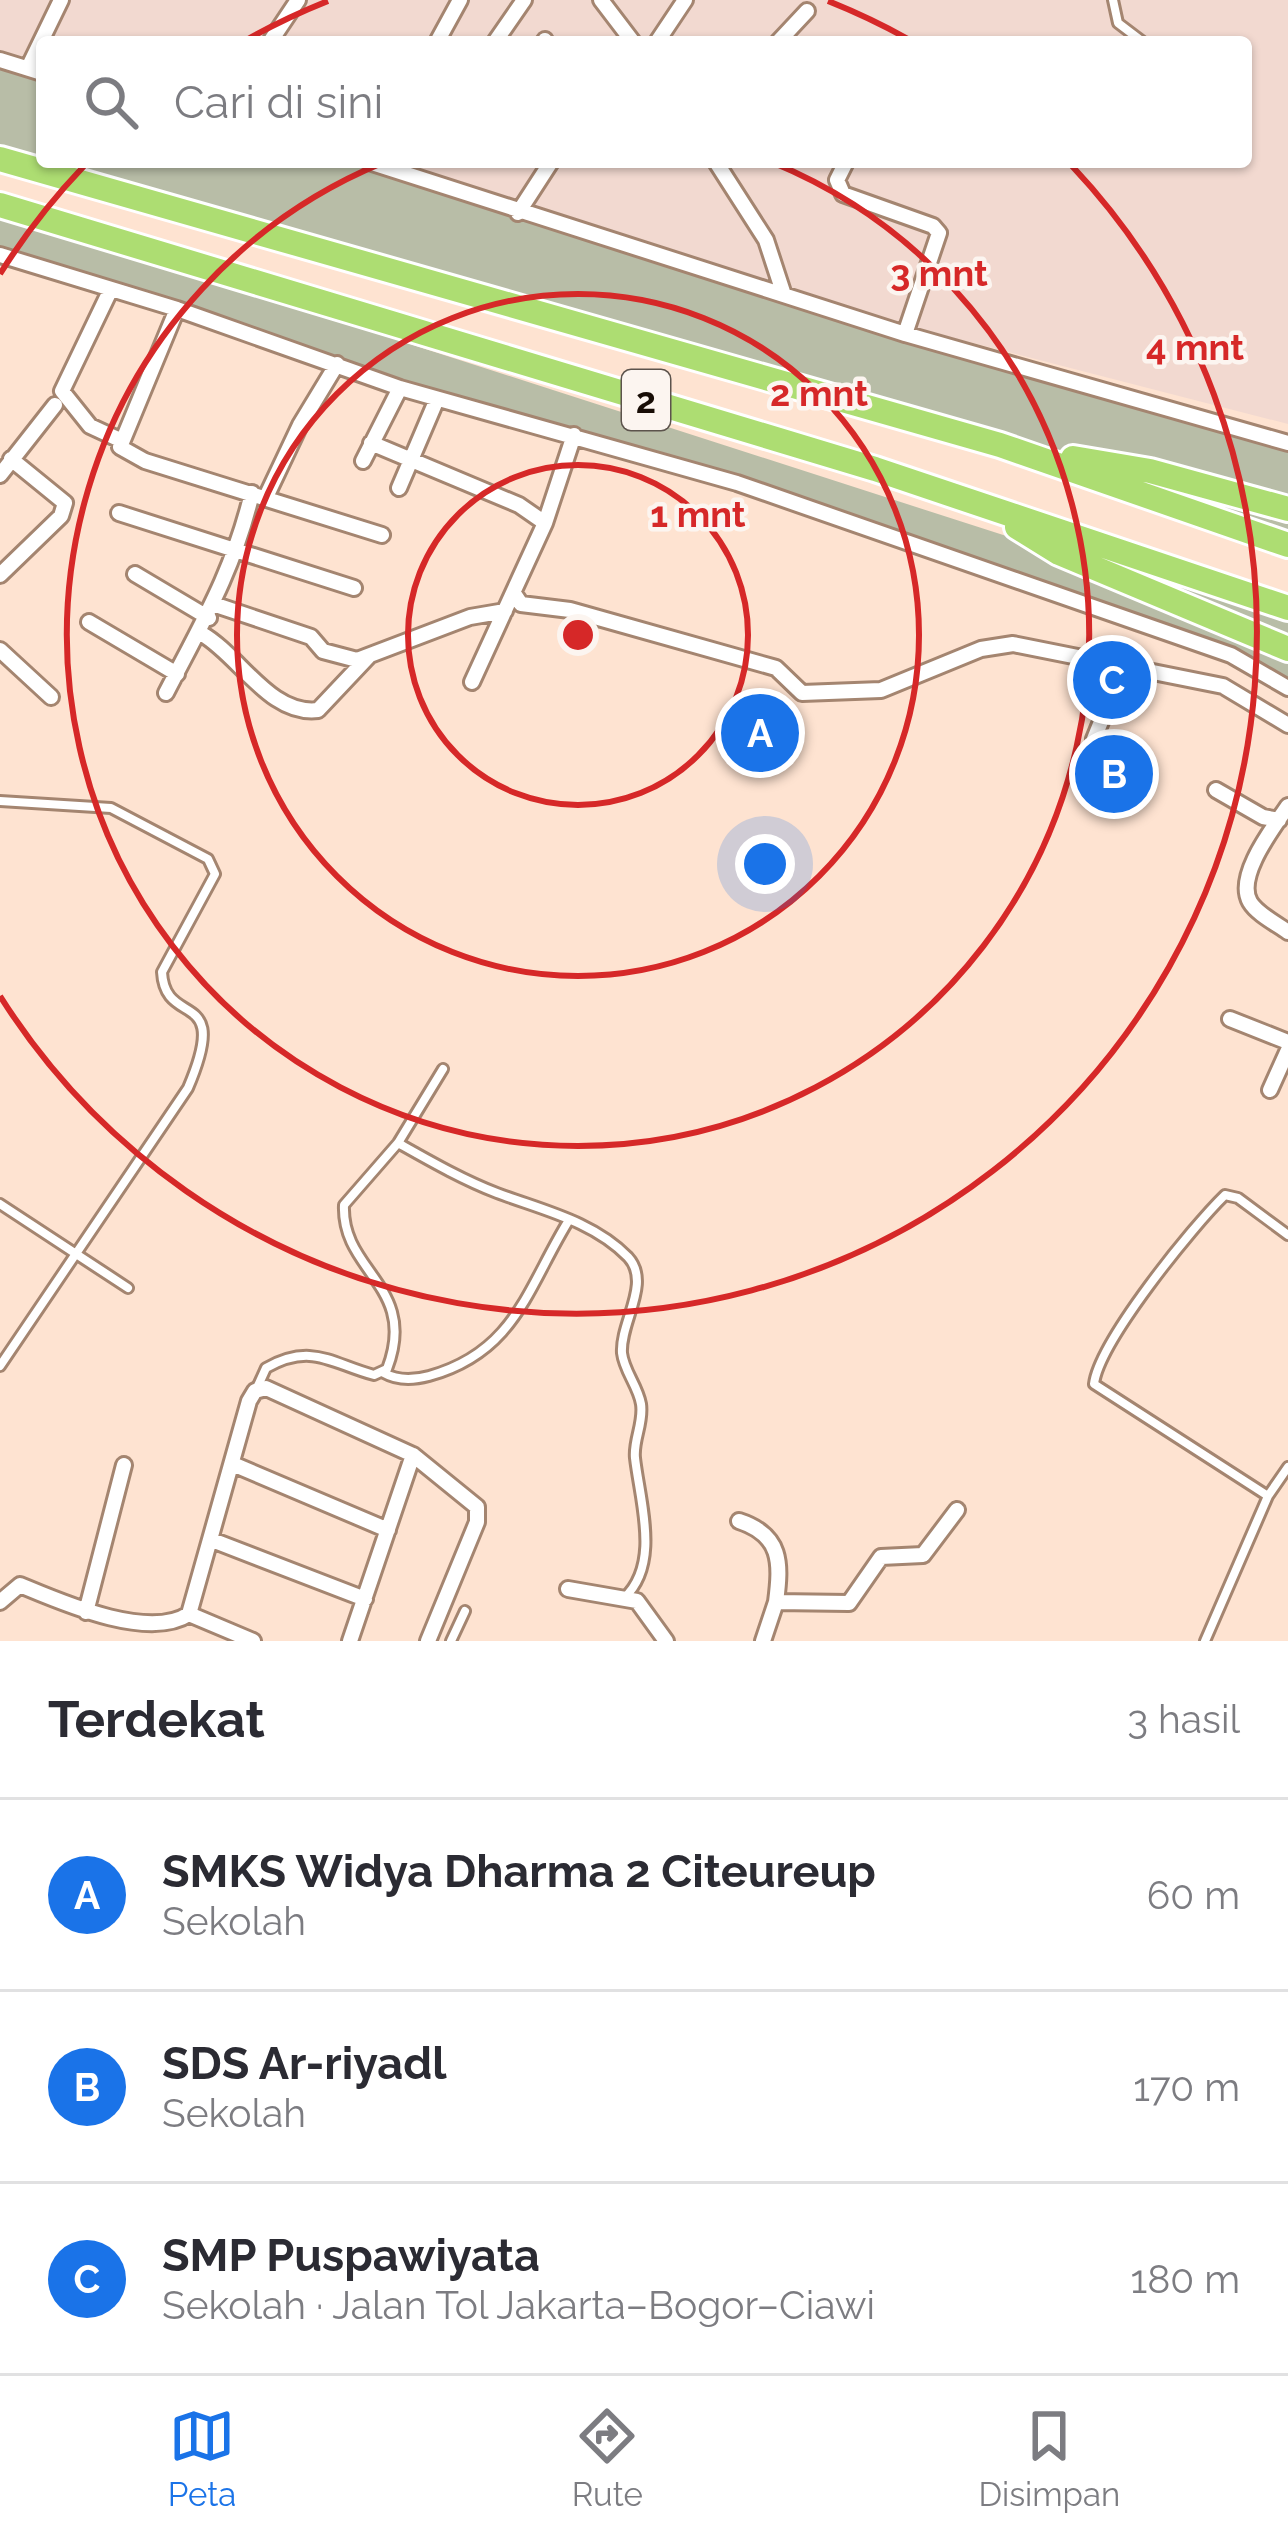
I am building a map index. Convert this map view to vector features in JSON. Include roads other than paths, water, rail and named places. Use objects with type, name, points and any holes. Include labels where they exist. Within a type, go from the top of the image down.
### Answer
[{"type":"highway","name":"2","points":[[0,158],[1000,445],[1288,545]]},
{"type":"highway","name":"2","points":[[0,205],[982,505],[1288,608]]},
{"type":"highway","points":[[1000,445],[1150,471],[1288,509]]},
{"type":"highway","points":[[982,505],[1059,553],[1288,649]]},
{"type":"street","points":[[48,36],[62,0]]},
{"type":"street","points":[[275,36],[298,0]]},
{"type":"street","points":[[499,36],[524,0]]},
{"type":"street","points":[[601,0],[628,36]]},
{"type":"street","points":[[661,36],[685,0]]},
{"type":"street","points":[[440,36],[456,2]]},
{"type":"street","points":[[784,36],[807,11]]},
{"type":"street","points":[[0,59],[35,70]]},
{"type":"street","points":[[387,168],[905,334],[1288,443]]},
{"type":"street","points":[[518,213],[547,168]]},
{"type":"street","points":[[720,168],[766,240],[784,295]]},
{"type":"street","points":[[843,168],[837,180],[843,194],[933,226],[939,233],[905,334]]},
{"type":"street","points":[[0,255],[177,309],[400,388],[574,435],[843,518],[1231,656],[1288,688]]},
{"type":"street","points":[[110,291],[62,392],[90,427],[118,440],[127,454],[145,461],[382,535]]},
{"type":"street","points":[[118,440],[177,309]]},
{"type":"street","points":[[166,693],[213,612],[259,495],[337,364]]},
{"type":"street","points":[[363,461],[400,388]]},
{"type":"street","points":[[399,488],[437,398]]},
{"type":"street","points":[[0,475],[55,405]]},
{"type":"street","points":[[472,682],[545,523],[574,435]]},
{"type":"street","points":[[371,442],[519,505],[545,523]]},
{"type":"street","points":[[0,574],[61,516],[65,503],[10,459]]},
{"type":"street","points":[[119,513],[354,588]]},
{"type":"street","points":[[135,574],[213,612],[310,638],[323,651],[350,659],[368,657],[470,617],[505,611]]},
{"type":"street","points":[[514,595],[521,604],[571,610],[776,668],[802,693],[881,690],[981,649],[1013,644],[1223,686],[1288,725]]},
{"type":"street","points":[[89,622],[177,674]]},
{"type":"street","points":[[202,634],[262,687],[309,712],[318,710],[368,657]]},
{"type":"street","points":[[0,650],[51,697]]},
{"type":"street","points":[[1223,686],[1231,656]]},
{"type":"street","points":[[1094,739],[1123,667]]},
{"type":"street","points":[[1216,790],[1264,818],[1283,813]]},
{"type":"street","points":[[1283,813],[1254,864],[1248,893],[1251,903],[1288,932]]},
{"type":"street","points":[[1230,1019],[1288,1046],[1270,1090]]},
{"type":"street","points":[[189,1614],[255,1391],[283,1393],[413,1455],[473,1502],[478,1513],[428,1641]]},
{"type":"street","points":[[350,1641],[413,1455]]},
{"type":"street","points":[[86,1612],[124,1465]]},
{"type":"street","points":[[235,1465],[388,1529]]},
{"type":"street","points":[[776,1602],[849,1604],[881,1557],[923,1556],[957,1510]]},
{"type":"street","points":[[739,1522],[764,1531],[777,1549],[776,1602],[764,1641]]},
{"type":"street","points":[[212,1540],[364,1599]]},
{"type":"street","points":[[0,1602],[12,1586],[20,1585],[50,1602],[86,1612],[164,1625],[189,1614],[253,1641]]},
{"type":"street","points":[[568,1589],[624,1598],[649,1610],[665,1641]]},
{"type":"lane","points":[[1113,0],[1118,23],[1135,36]]},
{"type":"lane","points":[[0,801],[111,808],[208,860],[215,874],[162,972],[168,992],[204,1026],[205,1048],[159,1137],[0,1366]]},
{"type":"lane","points":[[384,1373],[394,1346],[394,1312],[383,1285],[347,1235],[343,1213],[346,1198],[398,1143],[443,1069]]},
{"type":"lane","points":[[398,1143],[497,1193],[611,1240],[631,1260],[637,1274],[622,1349],[641,1406],[634,1452],[645,1550],[642,1575],[624,1598]]},
{"type":"lane","points":[[1268,1496],[1094,1384],[1103,1356],[1199,1220],[1225,1195],[1238,1198],[1288,1235]]},
{"type":"lane","points":[[0,1204],[128,1288]]},
{"type":"lane","points":[[255,1391],[266,1368],[300,1357],[329,1356],[367,1373],[405,1379],[447,1371],[502,1334],[543,1276],[568,1220]]},
{"type":"lane","points":[[1205,1641],[1268,1496],[1288,1466]]},
{"type":"lane","points":[[451,1641],[465,1611]]},
{"type":"place","name":"SMP Puspawiyata","points":[[1112,680]]},
{"type":"place","name":"SMKS Widya Dharma 2 Citeureup","points":[[760,733]]},
{"type":"place","name":"SDS Ar-riyadl","points":[[1114,774]]}]
